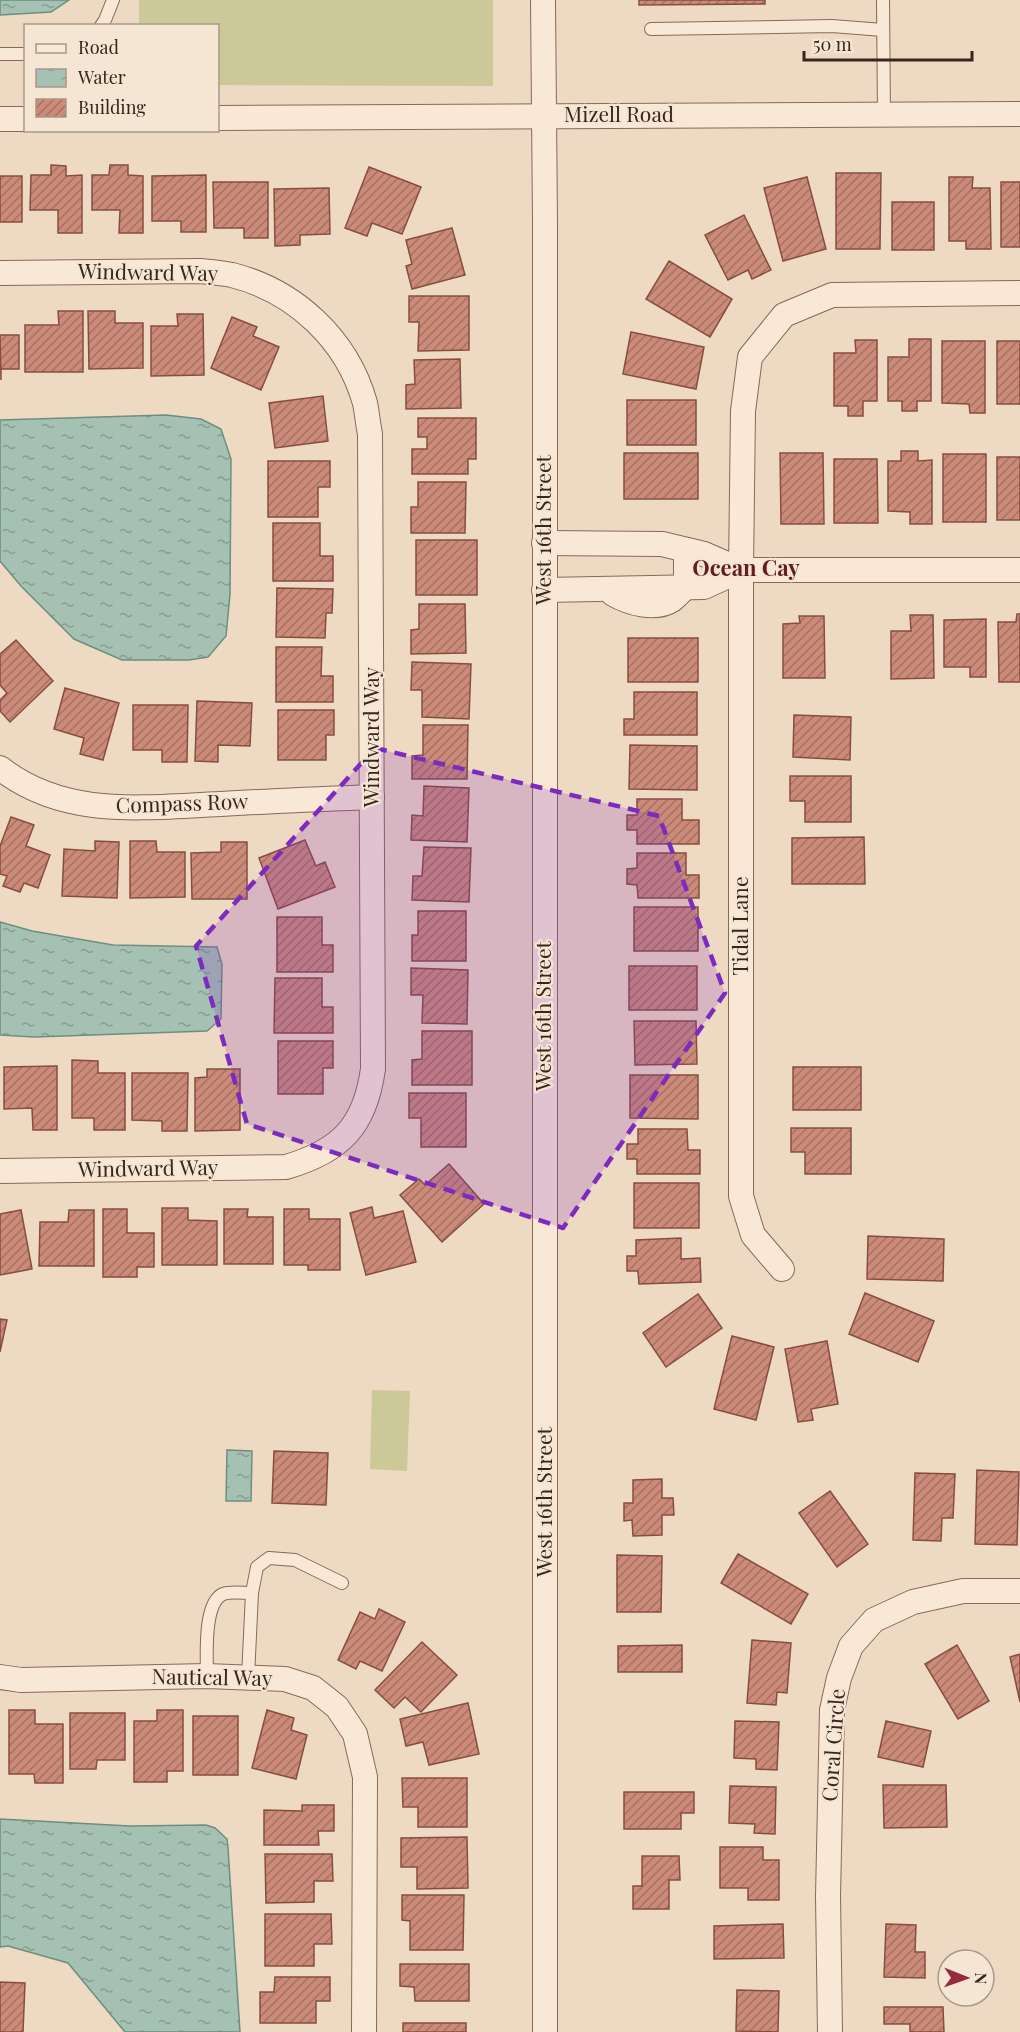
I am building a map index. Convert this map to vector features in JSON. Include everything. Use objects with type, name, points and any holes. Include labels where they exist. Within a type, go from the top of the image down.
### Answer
[{"type":"street","name":"West 16th Street","points":[[543,0],[545,2032]]},
{"type":"street","name":"Mizell Road","points":[[219,118],[1020,114]]},
{"type":"street","points":[[0,119],[24,119]]},
{"type":"street","name":"Windward Way","points":[[0,273],[200,271],[231,275],[260,284],[288,298],[311,316],[334,341],[352,369],[364,402],[370,434],[373,1069],[369,1093],[361,1115],[348,1133],[332,1148],[312,1160],[286,1167],[0,1171]]},
{"type":"street","name":"Tidal Lane","points":[[782,1269],[753,1235],[741,1196],[741,570],[743,411],[750,357],[784,315],[832,295],[1020,293]]},
{"type":"street","points":[[544,543],[662,544],[704,554],[741,570],[1020,570]]},
{"type":"street","points":[[686,550],[686,586]]},
{"type":"street","points":[[544,590],[704,587],[741,570]]},
{"type":"street","name":"Compass Row","points":[[0,768],[36,790],[71,802],[115,808],[372,797]]},
{"type":"street","name":"Coral Circle","points":[[830,2032],[828,1896],[832,1710],[839,1678],[851,1646],[874,1620],[913,1602],[963,1591],[1020,1591]]},
{"type":"street","name":"Nautical Way","points":[[0,1677],[21,1680],[207,1676],[285,1679],[313,1689],[337,1707],[355,1734],[365,1777],[364,2032]]},
{"type":"lane","points":[[102,24],[113,0]]},
{"type":"lane","points":[[883,0],[884,115]]},
{"type":"lane","points":[[651,29],[832,27],[883,30]]},
{"type":"lane","points":[[0,54],[24,54]]},
{"type":"lane","points":[[248,1677],[252,1593],[257,1567],[269,1558],[295,1560],[342,1582]]},
{"type":"lane","points":[[207,1676],[209,1622],[214,1601],[223,1594],[252,1593]]},
{"type":"highlighted area","points":[[375,748],[659,816],[725,993],[563,1228],[247,1124],[196,946]]},
{"type":"shaded area","points":[[139,0],[493,0],[493,86],[219,85],[219,24],[139,24]]},
{"type":"shaded area","points":[[372,1390],[410,1391],[407,1471],[370,1469]]},
{"type":"water","points":[[0,0],[69,0],[51,12],[0,15]]},
{"type":"water","points":[[166,415],[201,419],[221,429],[231,459],[230,594],[226,636],[208,657],[189,660],[122,660],[74,639],[21,586],[0,561],[0,420]]},
{"type":"water","points":[[0,922],[32,931],[113,945],[217,947],[222,964],[221,1019],[207,1031],[34,1037],[0,1035]]},
{"type":"water","points":[[227,1450],[252,1451],[251,1501],[226,1501]]},
{"type":"water","points":[[0,1819],[130,1826],[206,1825],[215,1828],[227,1839],[240,2032],[125,2032],[68,1963],[8,1946],[0,1947]]},
{"type":"building","points":[[639,0],[765,0],[765,4],[639,5]]},
{"type":"building","points":[[51,165],[66,166],[66,176],[82,175],[82,233],[58,233],[58,210],[30,210],[31,175],[51,175]]},
{"type":"building","points":[[110,165],[128,165],[128,175],[143,176],[143,233],[119,233],[120,210],[92,210],[92,175],[109,175]]},
{"type":"building","points":[[369,167],[421,187],[402,234],[372,223],[367,236],[345,228]]},
{"type":"building","points":[[836,173],[881,173],[880,249],[836,249]]},
{"type":"building","points":[[206,175],[206,232],[181,232],[181,221],[152,221],[152,176]]},
{"type":"building","points":[[0,176],[22,176],[22,222],[0,222]]},
{"type":"building","points":[[807,177],[826,249],[783,261],[764,188]]},
{"type":"building","points":[[949,177],[973,177],[972,188],[990,188],[991,249],[966,249],[966,241],[949,241]]},
{"type":"building","points":[[213,182],[268,182],[268,238],[244,238],[244,228],[214,228]]},
{"type":"building","points":[[1001,182],[1020,182],[1020,247],[1001,247]]},
{"type":"building","points":[[329,188],[330,234],[300,235],[300,245],[275,246],[274,189]]},
{"type":"building","points":[[892,202],[934,202],[934,250],[892,250]]},
{"type":"building","points":[[744,215],[771,270],[752,279],[748,270],[728,280],[705,235]]},
{"type":"building","points":[[452,228],[465,275],[412,289],[406,266],[412,264],[406,240]]},
{"type":"building","points":[[669,261],[732,299],[710,337],[646,299]]},
{"type":"building","points":[[409,296],[469,296],[469,350],[418,351],[419,322],[409,322]]},
{"type":"building","points":[[58,311],[83,311],[83,372],[25,372],[25,325],[59,325]]},
{"type":"building","points":[[88,311],[115,311],[115,323],[143,323],[143,368],[89,369]]},
{"type":"building","points":[[177,314],[203,314],[204,375],[151,376],[151,326],[178,326]]},
{"type":"building","points":[[232,317],[257,327],[253,336],[279,347],[261,390],[211,368]]},
{"type":"building","points":[[631,332],[704,347],[696,389],[623,374]]},
{"type":"building","points":[[0,335],[19,335],[19,369],[1,369],[1,380]]},
{"type":"building","points":[[909,339],[931,339],[931,401],[917,401],[917,411],[902,411],[902,401],[888,401],[888,357],[909,357]]},
{"type":"building","points":[[855,340],[877,340],[877,401],[863,401],[863,416],[848,416],[848,406],[834,406],[834,353],[856,353]]},
{"type":"building","points":[[942,341],[985,341],[985,413],[970,413],[969,404],[942,403]]},
{"type":"building","points":[[997,341],[1020,341],[1020,404],[997,404]]},
{"type":"building","points":[[460,359],[461,408],[406,409],[406,385],[415,384],[414,360]]},
{"type":"building","points":[[323,396],[328,441],[275,448],[269,403]]},
{"type":"building","points":[[627,400],[696,400],[696,445],[627,445]]},
{"type":"building","points":[[418,418],[476,418],[476,459],[468,459],[468,474],[412,474],[412,449],[427,449],[427,437],[418,437]]},
{"type":"building","points":[[901,451],[918,451],[918,461],[932,460],[932,524],[910,524],[910,512],[888,511],[888,461],[901,461]]},
{"type":"building","points":[[624,453],[698,453],[698,499],[624,499]]},
{"type":"building","points":[[780,453],[823,453],[824,524],[781,524]]},
{"type":"building","points":[[943,454],[986,454],[986,522],[943,522]]},
{"type":"building","points":[[997,457],[1020,457],[1020,520],[997,520]]},
{"type":"building","points":[[834,459],[877,459],[878,523],[834,523]]},
{"type":"building","points":[[268,461],[330,461],[330,487],[318,487],[318,517],[268,517]]},
{"type":"building","points":[[418,482],[466,482],[465,533],[411,533],[411,507],[418,507]]},
{"type":"building","points":[[273,523],[320,523],[320,556],[333,556],[333,581],[273,581]]},
{"type":"building","points":[[416,540],[477,540],[477,595],[416,595]]},
{"type":"building","points":[[277,588],[333,589],[332,613],[326,613],[325,638],[276,637]]},
{"type":"building","points":[[419,604],[465,604],[466,653],[411,654],[411,630],[419,629]]},
{"type":"building","points":[[1017,614],[1020,614],[1020,682],[999,682],[998,622],[1016,622]]},
{"type":"building","points":[[910,615],[933,615],[934,678],[891,679],[891,631],[911,631]]},
{"type":"building","points":[[799,616],[824,616],[825,678],[783,678],[783,624],[800,623]]},
{"type":"building","points":[[986,619],[986,677],[970,677],[970,667],[944,667],[944,620]]},
{"type":"building","points":[[628,638],[698,638],[698,682],[628,682]]},
{"type":"building","points":[[16,640],[53,681],[10,722],[0,711],[0,700],[7,693],[0,685],[0,654]]},
{"type":"building","points":[[276,647],[322,647],[321,676],[333,676],[333,702],[276,702]]},
{"type":"building","points":[[412,662],[471,664],[469,719],[422,717],[422,690],[411,690]]},
{"type":"building","points":[[65,688],[119,703],[103,760],[80,754],[84,738],[54,729]]},
{"type":"building","points":[[634,692],[697,692],[697,735],[624,735],[624,719],[634,719]]},
{"type":"building","points":[[197,701],[252,703],[250,746],[218,745],[218,762],[195,761]]},
{"type":"building","points":[[133,705],[188,705],[187,762],[162,762],[162,750],[133,750]]},
{"type":"building","points":[[278,710],[334,710],[334,735],[326,735],[326,760],[278,760]]},
{"type":"building","points":[[794,715],[851,717],[850,760],[793,757]]},
{"type":"building","points":[[423,725],[468,725],[467,779],[412,779],[412,756],[423,755]]},
{"type":"building","points":[[630,745],[697,746],[697,790],[629,789]]},
{"type":"building","points":[[790,776],[851,776],[851,822],[805,822],[805,801],[790,801]]},
{"type":"building","points":[[424,786],[469,788],[467,842],[411,840],[412,815],[423,816]]},
{"type":"building","points":[[637,799],[682,799],[682,820],[699,820],[699,844],[637,844],[637,830],[627,830],[627,815],[637,815]]},
{"type":"building","points":[[11,817],[34,825],[26,846],[50,855],[38,888],[24,883],[20,892],[3,886],[7,876],[0,874],[0,846]]},
{"type":"building","points":[[864,837],[865,884],[792,884],[792,838]]},
{"type":"building","points":[[305,840],[316,866],[325,862],[335,887],[278,909],[259,858]]},
{"type":"building","points":[[95,841],[119,842],[117,898],[62,896],[64,849],[95,851]]},
{"type":"building","points":[[130,841],[156,841],[157,852],[185,852],[185,897],[130,898]]},
{"type":"building","points":[[221,842],[247,842],[247,899],[192,899],[191,853],[221,852]]},
{"type":"building","points":[[424,847],[471,848],[469,902],[412,900],[413,876],[422,876]]},
{"type":"building","points":[[637,853],[686,853],[686,875],[699,875],[699,898],[638,898],[637,885],[627,884],[627,869],[637,868]]},
{"type":"building","points":[[634,907],[698,907],[698,951],[634,951]]},
{"type":"building","points":[[418,911],[466,911],[466,961],[412,961],[412,935],[418,935]]},
{"type":"building","points":[[277,917],[322,917],[322,945],[333,945],[333,972],[277,972]]},
{"type":"building","points":[[629,966],[697,966],[697,1010],[629,1010]]},
{"type":"building","points":[[411,968],[468,970],[467,1024],[422,1023],[423,995],[411,995]]},
{"type":"building","points":[[275,978],[322,978],[322,1007],[333,1007],[333,1033],[274,1033]]},
{"type":"building","points":[[634,1021],[696,1021],[697,1064],[635,1065]]},
{"type":"building","points":[[422,1031],[472,1031],[472,1085],[412,1085],[412,1060],[422,1059]]},
{"type":"building","points":[[278,1041],[333,1041],[333,1068],[323,1068],[323,1094],[278,1094]]},
{"type":"building","points":[[72,1060],[98,1061],[98,1073],[125,1073],[125,1130],[94,1130],[94,1118],[72,1118]]},
{"type":"building","points":[[57,1066],[57,1130],[33,1130],[32,1108],[4,1109],[4,1067]]},
{"type":"building","points":[[793,1067],[861,1067],[861,1110],[793,1110]]},
{"type":"building","points":[[207,1069],[240,1069],[240,1130],[195,1131],[195,1078],[207,1077]]},
{"type":"building","points":[[132,1073],[188,1073],[187,1131],[162,1131],[162,1121],[132,1120]]},
{"type":"building","points":[[630,1075],[698,1075],[698,1119],[630,1118]]},
{"type":"building","points":[[409,1093],[466,1093],[466,1147],[421,1147],[421,1118],[409,1118]]},
{"type":"building","points":[[791,1128],[851,1128],[851,1174],[805,1174],[805,1152],[791,1152]]},
{"type":"building","points":[[638,1129],[687,1129],[688,1150],[700,1150],[700,1174],[637,1174],[637,1159],[627,1159],[627,1144],[638,1144]]},
{"type":"building","points":[[449,1164],[484,1204],[442,1242],[400,1195],[419,1179],[425,1185]]},
{"type":"building","points":[[634,1183],[699,1183],[699,1228],[634,1228]]},
{"type":"building","points":[[372,1207],[374,1218],[403,1211],[416,1262],[366,1275],[350,1213]]},
{"type":"building","points":[[162,1208],[188,1208],[188,1220],[217,1221],[217,1265],[162,1265]]},
{"type":"building","points":[[103,1209],[127,1209],[127,1233],[154,1233],[154,1267],[137,1267],[137,1277],[103,1277]]},
{"type":"building","points":[[224,1209],[248,1209],[247,1217],[273,1217],[273,1264],[224,1264]]},
{"type":"building","points":[[284,1209],[309,1209],[309,1219],[340,1219],[340,1270],[308,1270],[308,1265],[284,1265]]},
{"type":"building","points":[[21,1210],[32,1269],[0,1275],[0,1214]]},
{"type":"building","points":[[69,1210],[94,1210],[94,1266],[39,1266],[40,1222],[68,1222]]},
{"type":"building","points":[[868,1236],[944,1239],[943,1281],[867,1279]]},
{"type":"building","points":[[681,1238],[681,1259],[700,1258],[701,1282],[639,1284],[638,1271],[627,1271],[627,1256],[636,1256],[636,1240]]},
{"type":"building","points":[[865,1293],[934,1321],[918,1362],[849,1334]]},
{"type":"building","points":[[698,1294],[722,1328],[666,1367],[643,1333]]},
{"type":"building","points":[[0,1319],[7,1320],[0,1352]]},
{"type":"building","points":[[732,1336],[774,1347],[756,1420],[714,1409]]},
{"type":"building","points":[[827,1341],[838,1404],[811,1409],[813,1420],[798,1422],[785,1349]]},
{"type":"building","points":[[274,1451],[328,1453],[326,1505],[272,1503]]},
{"type":"building","points":[[977,1470],[1019,1472],[1017,1545],[975,1544]]},
{"type":"building","points":[[915,1473],[955,1474],[953,1518],[942,1518],[941,1541],[913,1540]]},
{"type":"building","points":[[662,1479],[662,1498],[673,1498],[674,1515],[662,1515],[662,1535],[633,1536],[632,1520],[624,1521],[624,1503],[633,1503],[633,1480]]},
{"type":"building","points":[[830,1491],[868,1544],[837,1567],[799,1513]]},
{"type":"building","points":[[738,1554],[808,1594],[791,1624],[721,1583]]},
{"type":"building","points":[[617,1555],[662,1556],[661,1612],[617,1612]]},
{"type":"building","points":[[379,1609],[405,1622],[382,1671],[360,1661],[356,1669],[338,1660],[360,1612],[375,1619]]},
{"type":"building","points":[[752,1640],[791,1643],[787,1693],[777,1692],[776,1705],[747,1703]]},
{"type":"building","points":[[422,1642],[457,1675],[421,1712],[405,1697],[394,1708],[375,1690]]},
{"type":"building","points":[[682,1645],[682,1672],[618,1672],[618,1646]]},
{"type":"building","points":[[957,1645],[989,1701],[958,1719],[925,1664]]},
{"type":"building","points":[[1020,1654],[1020,1702],[1010,1657]]},
{"type":"building","points":[[468,1703],[479,1754],[429,1765],[423,1742],[406,1746],[400,1719]]},
{"type":"building","points":[[9,1710],[35,1710],[35,1724],[63,1724],[63,1783],[35,1783],[34,1774],[9,1774]]},
{"type":"building","points":[[157,1710],[183,1710],[183,1771],[167,1771],[167,1782],[134,1782],[134,1721],[157,1721]]},
{"type":"building","points":[[267,1710],[294,1718],[291,1730],[307,1735],[296,1779],[252,1768]]},
{"type":"building","points":[[70,1713],[125,1713],[125,1760],[97,1760],[96,1769],[70,1769]]},
{"type":"building","points":[[193,1716],[238,1716],[238,1775],[193,1775]]},
{"type":"building","points":[[735,1721],[779,1722],[777,1770],[756,1769],[756,1759],[734,1758]]},
{"type":"building","points":[[886,1721],[931,1731],[923,1767],[878,1757]]},
{"type":"building","points":[[402,1778],[467,1778],[467,1827],[418,1827],[418,1807],[403,1807]]},
{"type":"building","points":[[883,1785],[946,1785],[947,1827],[884,1828]]},
{"type":"building","points":[[730,1786],[776,1787],[775,1834],[754,1833],[755,1824],[729,1823]]},
{"type":"building","points":[[624,1792],[694,1792],[694,1813],[681,1813],[681,1829],[624,1829]]},
{"type":"building","points":[[302,1805],[334,1805],[334,1831],[318,1831],[319,1845],[264,1845],[264,1810],[302,1811]]},
{"type":"building","points":[[467,1837],[468,1888],[417,1889],[417,1867],[401,1867],[401,1838]]},
{"type":"building","points":[[720,1847],[763,1847],[763,1860],[779,1860],[779,1900],[748,1900],[748,1888],[720,1888]]},
{"type":"building","points":[[265,1854],[332,1854],[333,1881],[314,1881],[314,1902],[266,1903]]},
{"type":"building","points":[[642,1856],[679,1856],[680,1880],[669,1880],[669,1909],[633,1909],[633,1886],[642,1886]]},
{"type":"building","points":[[402,1895],[464,1895],[463,1950],[410,1950],[410,1921],[402,1920]]},
{"type":"building","points":[[265,1914],[331,1914],[332,1944],[314,1944],[314,1966],[265,1966]]},
{"type":"building","points":[[783,1924],[784,1958],[714,1959],[714,1926]]},
{"type":"building","points":[[886,1924],[916,1925],[915,1952],[925,1952],[925,1978],[884,1977]]},
{"type":"building","points":[[400,1964],[469,1964],[469,2001],[415,2001],[414,1987],[400,1986]]},
{"type":"building","points":[[275,1977],[330,1977],[330,2001],[316,2001],[316,2023],[260,2023],[260,1992],[274,1992]]},
{"type":"building","points":[[0,1982],[25,1983],[23,2032],[0,2032]]},
{"type":"building","points":[[737,1990],[779,1991],[778,2032],[736,2031]]},
{"type":"building","points":[[884,2007],[943,2008],[944,2032],[910,2032],[910,2024],[884,2024]]},
{"type":"building","points":[[403,2023],[466,2023],[466,2032],[403,2032]]},
{"type":"district","name":"Ocean Cay","points":[[746,568]]}]
